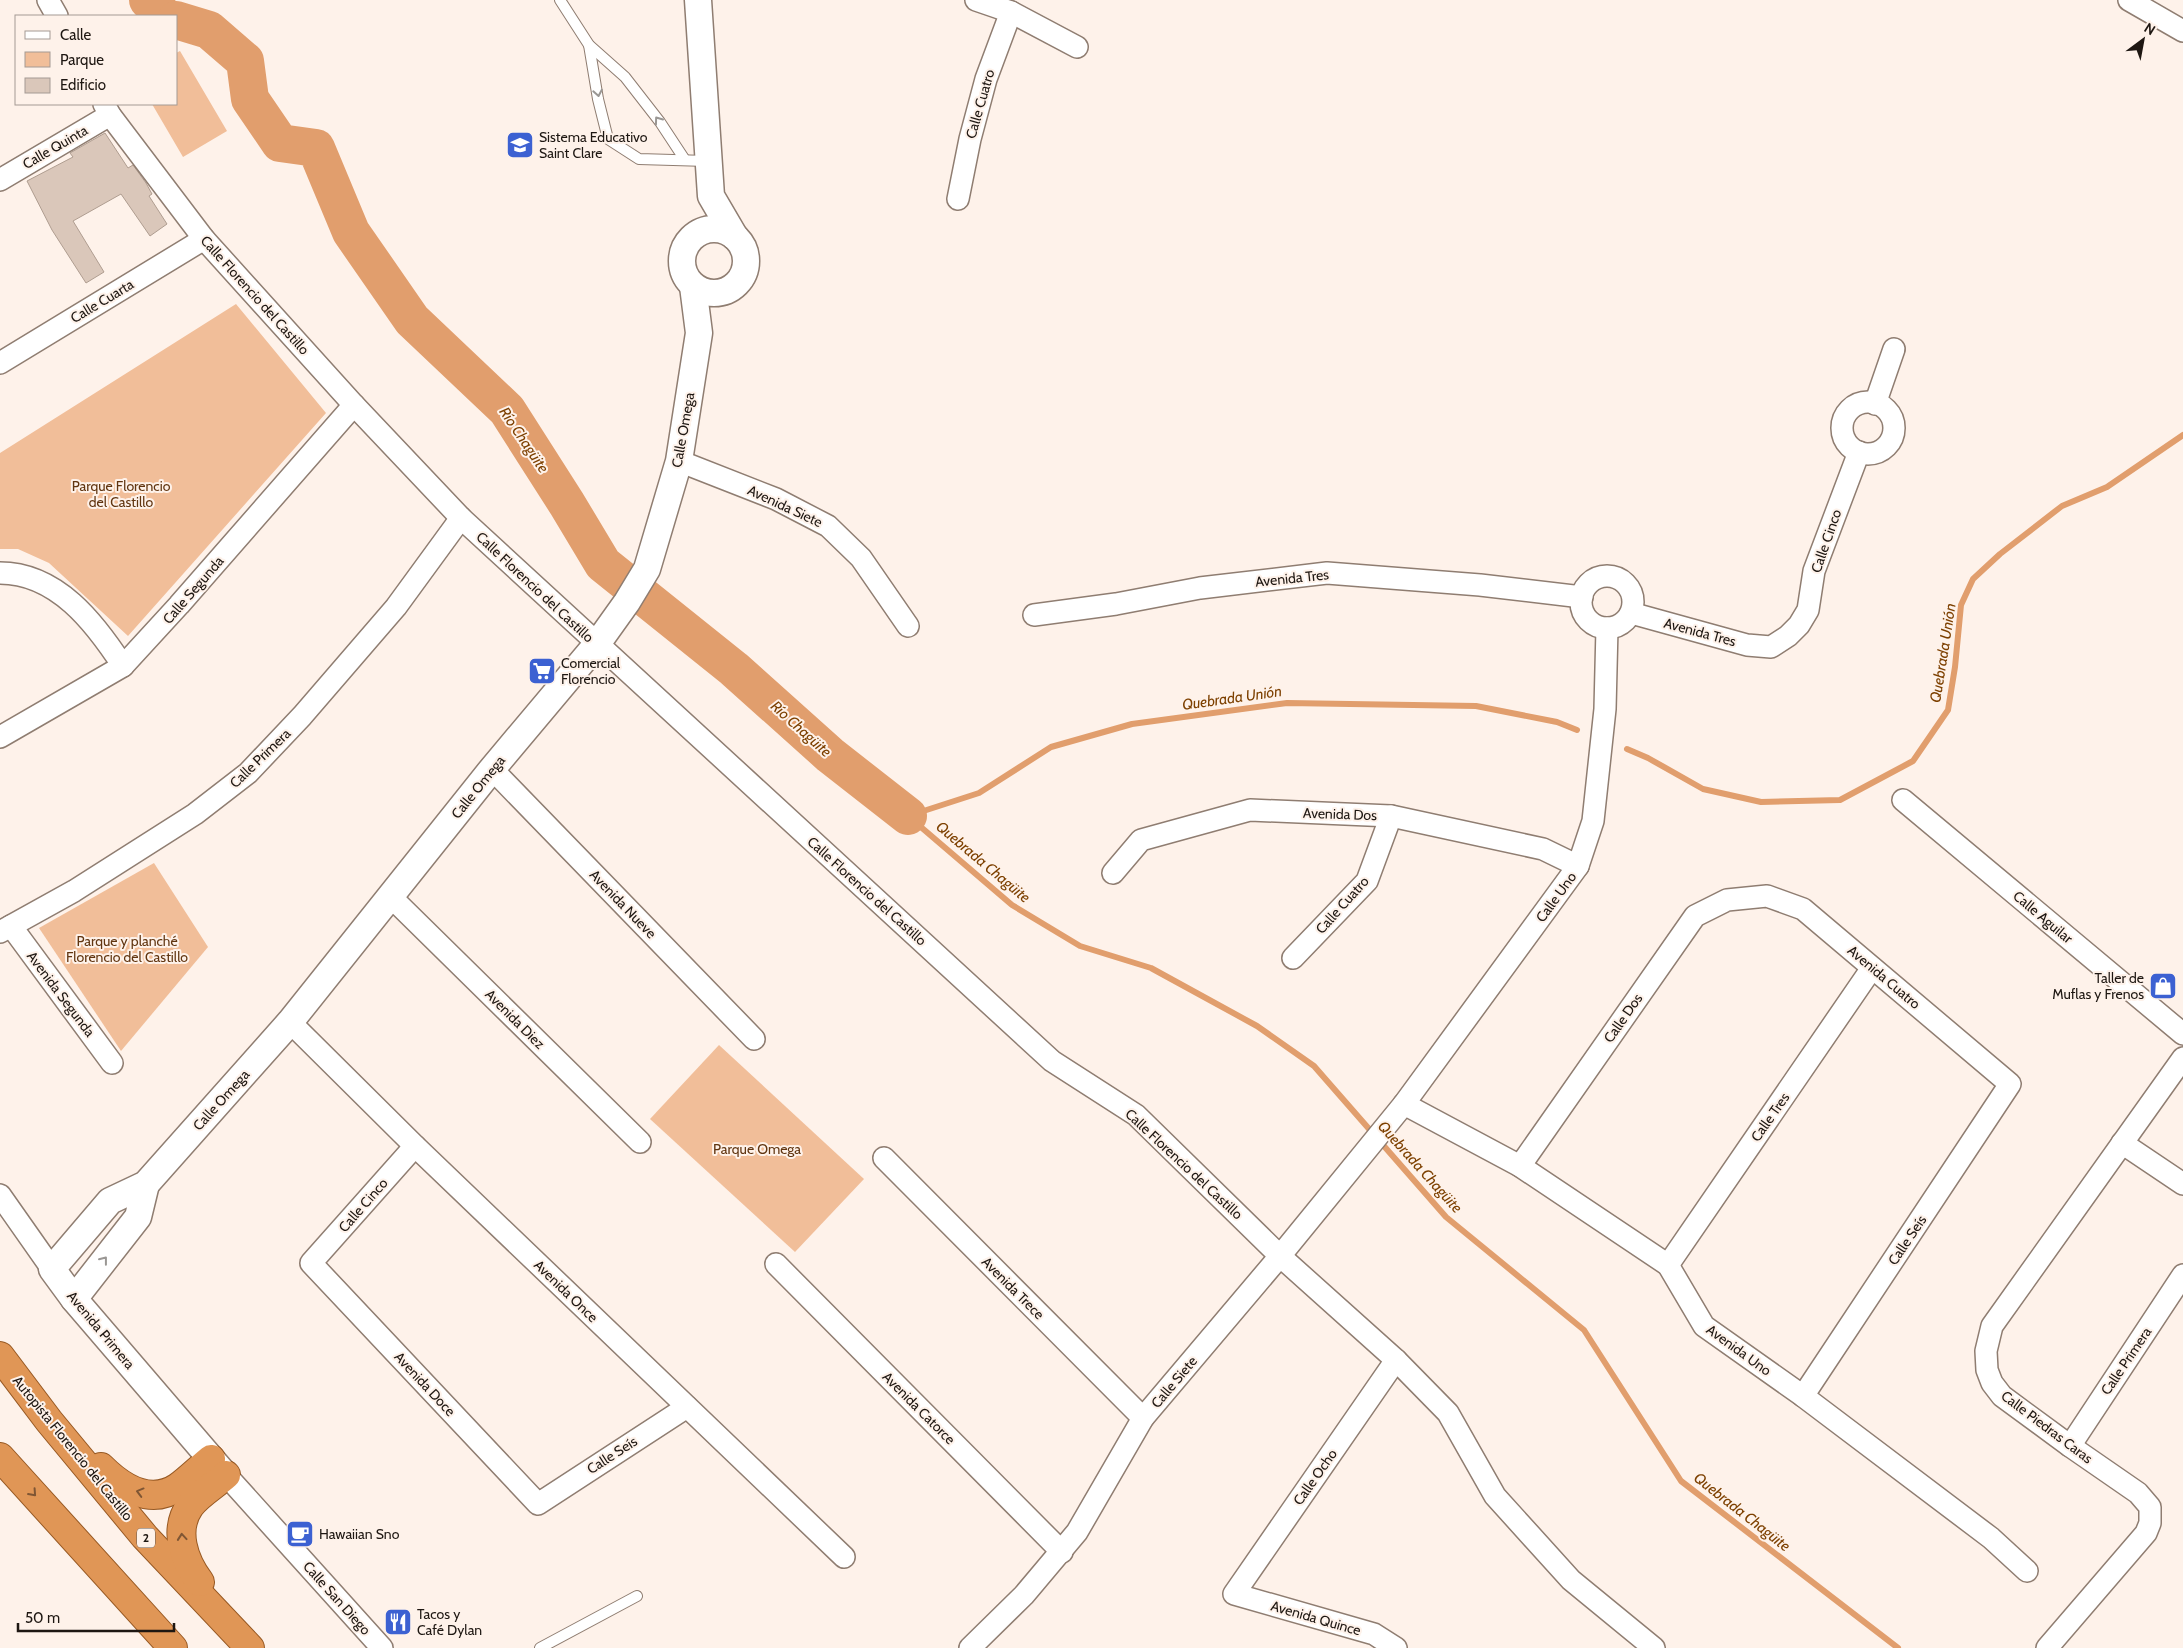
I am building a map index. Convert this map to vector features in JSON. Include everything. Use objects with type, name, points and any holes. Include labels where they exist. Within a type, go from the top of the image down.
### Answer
[{"type":"highway","name":"Autopista Florencio del Castillo","points":[[0,1356],[49,1421],[145,1537],[250,1648]]},
{"type":"highway","points":[[49,1421],[80,1444],[119,1484],[136,1493],[151,1495],[165,1493],[218,1467]]},
{"type":"highway","points":[[0,1457],[173,1648]]},
{"type":"highway","points":[[218,1467],[191,1504],[181,1526],[182,1538],[190,1568],[247,1634],[256,1648]]},
{"type":"street","points":[[48,0],[56,15]]},
{"type":"street","points":[[698,0],[696,160],[711,196],[744,250],[746,266],[743,277],[736,286],[715,294],[704,292],[694,286],[686,277],[682,266],[683,254],[688,243],[696,234],[711,196]]},
{"type":"street","points":[[976,0],[1011,12],[1077,46]]},
{"type":"street","points":[[2129,0],[2183,31]]},
{"type":"street","name":"Calle Cuatro","points":[[958,199],[970,139],[986,79],[1011,12]]},
{"type":"street","name":"Calle Quinta","points":[[0,180],[107,110]]},
{"type":"street","name":"Calle Florencio del Castillo","points":[[107,110],[204,239],[354,405],[461,518],[1052,1061],[1136,1115],[1280,1256],[1396,1360],[1448,1413],[1495,1496],[1571,1580],[1654,1648]]},
{"type":"street","points":[[696,234],[716,229],[735,237]]},
{"type":"street","name":"Calle Cuarta","points":[[0,363],[204,239]]},
{"type":"street","name":"Calle Omega","points":[[52,1269],[110,1201],[146,1184],[290,1022],[492,769],[596,644],[626,602],[647,569],[679,461],[699,334],[694,286]]},
{"type":"street","name":"Calle Omega","points":[[699,334],[726,291]]},
{"type":"street","points":[[1875,404],[1894,349]]},
{"type":"street","points":[[1861,403],[1875,404],[1887,411],[1892,420],[1894,429],[1891,439],[1886,446],[1877,452],[1868,454],[1859,452],[1845,440],[1842,423],[1846,414],[1853,407],[1861,403]]},
{"type":"street","name":"Calle Segunda","points":[[0,737],[123,666],[179,606],[354,405]]},
{"type":"street","name":"Calle Cinco","points":[[1771,646],[1788,636],[1799,625],[1808,610],[1814,571],[1859,452]]},
{"type":"street","name":"Avenida Siete","points":[[679,461],[776,499],[828,526],[861,558],[908,626]]},
{"type":"street","name":"Calle Primera","points":[[5,929],[74,892],[196,814],[248,773],[302,716],[396,606],[461,518]]},
{"type":"street","name":"Avenida Tres","points":[[1034,615],[1116,604],[1200,588],[1327,572],[1480,585],[1582,597]]},
{"type":"street","points":[[0,573],[16,573],[45,584],[73,602],[106,639],[123,666]]},
{"type":"street","points":[[1610,576],[1620,579],[1632,594],[1633,604],[1631,613],[1625,621],[1616,626],[1607,628],[1598,626],[1585,614],[1582,606],[1585,588],[1592,581],[1600,577],[1610,576]]},
{"type":"street","name":"Avenida Tres","points":[[1631,613],[1748,645],[1771,646]]},
{"type":"street","name":"Calle Uno","points":[[1390,1122],[1578,866],[1593,821],[1605,709],[1607,628]]},
{"type":"street","name":"Avenida Nueve","points":[[492,769],[754,1039]]},
{"type":"street","name":"Calle Aguilar","points":[[1903,800],[2183,1034]]},
{"type":"street","name":"Avenida Dos","points":[[1113,873],[1141,840],[1250,810],[1391,816],[1543,849],[1578,866]]},
{"type":"street","name":"Calle Cuatro","points":[[1293,958],[1368,881],[1391,816]]},
{"type":"street","name":"Avenida Diez","points":[[390,896],[640,1142]]},
{"type":"street","name":"Avenida Cuatro","points":[[1745,898],[1767,896],[1803,909],[2010,1084]]},
{"type":"street","name":"Calle Dos","points":[[1520,1166],[1694,916],[1726,900],[1745,898]]},
{"type":"street","name":"Avenida Segunda","points":[[5,929],[112,1063]]},
{"type":"street","name":"Calle Tres","points":[[1668,1265],[1872,968]]},
{"type":"street","name":"Avenida Once","points":[[290,1022],[415,1146],[844,1557]]},
{"type":"street","name":"Calle Piedras Caras","points":[[2047,1648],[2146,1533],[2150,1523],[2150,1507],[2138,1493],[2002,1396],[1992,1383],[1987,1370],[1986,1350],[1992,1326],[2183,1058]]},
{"type":"street","name":"Calle Seís","points":[[1803,1396],[2010,1084]]},
{"type":"street","name":"Avenida Uno","points":[[1404,1104],[1520,1166],[1668,1265],[1704,1326],[1803,1396],[1991,1538],[2027,1571]]},
{"type":"street","name":"Calle Siete","points":[[970,1648],[1024,1596],[1062,1552],[1077,1532],[1143,1418],[1390,1122]]},
{"type":"street","points":[[2122,1142],[2183,1184]]},
{"type":"street","name":"Calle Cinco","points":[[312,1264],[415,1146]]},
{"type":"street","name":"Avenida Trece","points":[[884,1158],[1143,1418]]},
{"type":"street","name":"Calle Omega","points":[[74,1299],[138,1217],[146,1184]]},
{"type":"street","name":"Avenida Primera","points":[[0,1195],[74,1299],[218,1467]]},
{"type":"street","name":"Avenida Doce","points":[[312,1264],[538,1504]]},
{"type":"street","name":"Avenida Catorce","points":[[776,1264],[1062,1552]]},
{"type":"street","name":"Calle Primera","points":[[2070,1446],[2183,1276]]},
{"type":"street","name":"Calle Ocho","points":[[1234,1594],[1396,1360]]},
{"type":"street","name":"Calle Seís","points":[[538,1504],[687,1407]]},
{"type":"street","name":"Calle San Diego","points":[[218,1467],[382,1648]]},
{"type":"street","name":"Avenida Quince","points":[[1234,1594],[1374,1634],[1396,1648]]},
{"type":"lane","points":[[560,0],[589,45],[625,77],[660,122],[696,160]]},
{"type":"lane","points":[[589,45],[598,99],[608,139],[639,158],[696,160]]},
{"type":"lane","points":[[540,1648],[637,1596]]},
{"type":"green space","points":[[180,51],[227,131],[183,157],[153,105],[178,105],[178,52]]},
{"type":"green space","name":"Parque Florencio del Castillo","points":[[236,304],[326,413],[128,636],[49,563],[18,549],[0,549],[0,453]]},
{"type":"green space","name":"Parque y planché Florencio del Castillo","points":[[154,863],[208,947],[121,1051],[39,928]]},
{"type":"green space","name":"Parque Omega","points":[[719,1045],[864,1179],[795,1252],[650,1119]]},
{"type":"building","points":[[105,133],[128,168],[133,165],[146,183],[152,194],[149,196],[167,224],[150,236],[121,194],[73,221],[104,272],[86,283],[52,230],[27,181],[73,157],[70,153]]},
{"type":"waterway","name":"Río Chagüite","points":[[148,0],[163,15]]},
{"type":"waterway","name":"Río Chagüite","points":[[178,21],[209,30],[245,61],[250,99],[280,143],[316,148],[351,232],[412,320],[507,410],[603,564],[734,669],[830,755],[908,816]]},
{"type":"waterway","name":"Quebrada Unión","points":[[1627,749],[1648,758],[1703,789],[1761,802],[1840,800],[1913,761],[1948,710],[1955,667],[1961,605],[1973,579],[2000,554],[2062,506],[2107,487],[2183,435]]},
{"type":"waterway","name":"Quebrada Unión","points":[[908,816],[979,793],[1051,747],[1132,724],[1287,703],[1476,706],[1557,722],[1577,730]]},
{"type":"waterway","name":"Quebrada Chagüite","points":[[908,816],[1012,905],[1080,946],[1151,968],[1257,1026],[1314,1066],[1446,1217],[1584,1330],[1681,1481],[1898,1648]]},
{"type":"place","name":"Sistema Educativo Saint Clare","points":[[520,145]]},
{"type":"place","name":"Comercial Florencio","points":[[542,671]]},
{"type":"place","name":"Taller de Muflas y Frenos","points":[[2163,986]]},
{"type":"place","name":"Hawaiian Sno","points":[[300,1534]]},
{"type":"place","name":"Tacos y Café Dylan","points":[[398,1622]]}]
